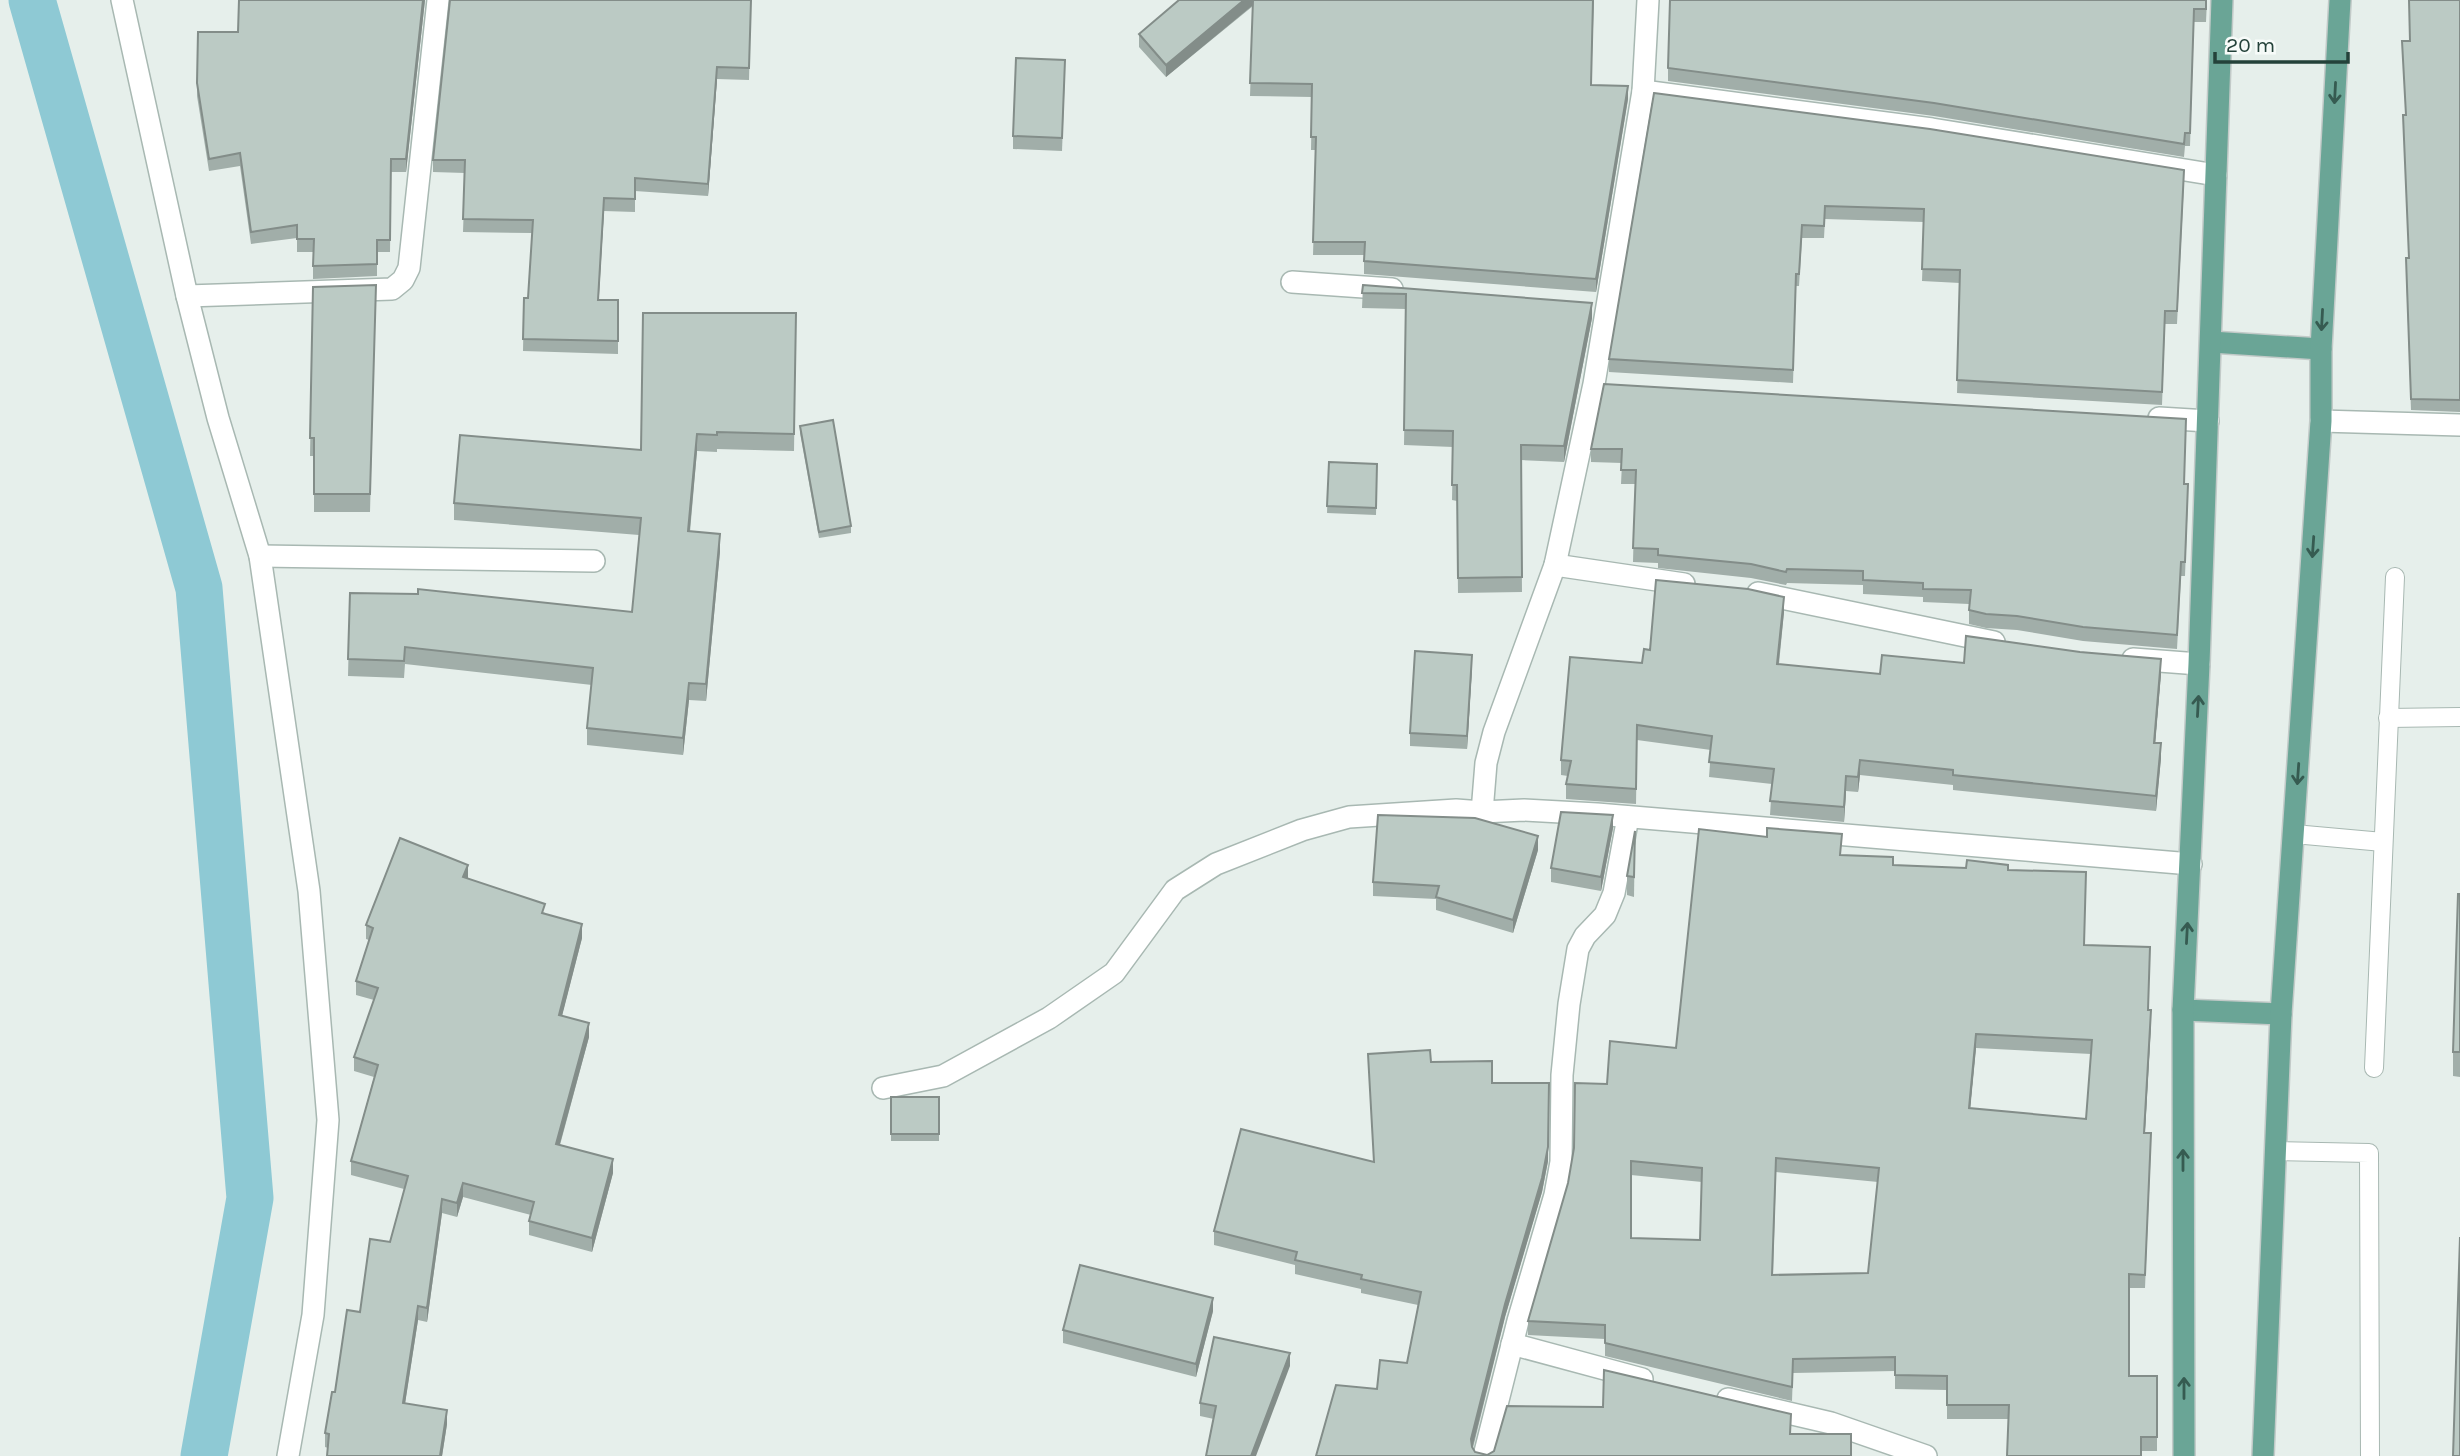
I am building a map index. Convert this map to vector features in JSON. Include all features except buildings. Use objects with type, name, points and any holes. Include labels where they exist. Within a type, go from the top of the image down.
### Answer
[{"type":"main road","points":[[2184,1456],[2183,1010],[2199,664],[2222,0]]},
{"type":"main road","points":[[2263,1456],[2281,1014],[2321,421],[2320,349],[2340,0]]},
{"type":"main road","points":[[2211,342],[2320,349]]},
{"type":"main road","points":[[2183,1010],[2281,1014]]},
{"type":"street","points":[[122,0],[187,296],[218,418],[260,556],[309,891],[327,1120],[313,1315],[288,1456]]},
{"type":"street","points":[[187,296],[393,289],[403,280],[410,268],[438,0]]},
{"type":"street","points":[[1482,812],[1486,763],[1494,732],[1555,565],[1601,384],[1600,305],[1643,91],[1648,0]]},
{"type":"street","points":[[1643,91],[1932,129],[2216,175]]},
{"type":"street","points":[[1292,282],[1415,291]]},
{"type":"street","points":[[2138,417],[2208,421]]},
{"type":"street","points":[[2321,421],[2460,425]]},
{"type":"street","points":[[260,556],[594,561]]},
{"type":"street","points":[[1555,565],[1710,587]]},
{"type":"street","points":[[1737,590],[1984,641],[2015,643]]},
{"type":"street","points":[[2107,656],[2199,664]]},
{"type":"street","points":[[883,1088],[943,1076],[1049,1018],[1114,973],[1175,890],[1216,864],[1302,830],[1349,817],[1456,810],[1524,810],[2191,864]]},
{"type":"street","points":[[1484,1456],[1512,1344],[1555,1195],[1561,1162],[1562,1075],[1578,949],[1585,936],[1605,915],[1614,893],[1628,817]]},
{"type":"street","points":[[1512,1344],[1664,1384]]},
{"type":"street","points":[[1703,1393],[1831,1423],[1926,1456]]},
{"type":"lane","points":[[2374,1068],[2395,577]]},
{"type":"lane","points":[[2388,718],[2460,717]]},
{"type":"lane","points":[[2294,834],[2382,842]]},
{"type":"lane","points":[[2276,1151],[2369,1153],[2370,1456]]},
{"type":"waterway","points":[[32,0],[199,588],[250,1198],[204,1456]]}]
